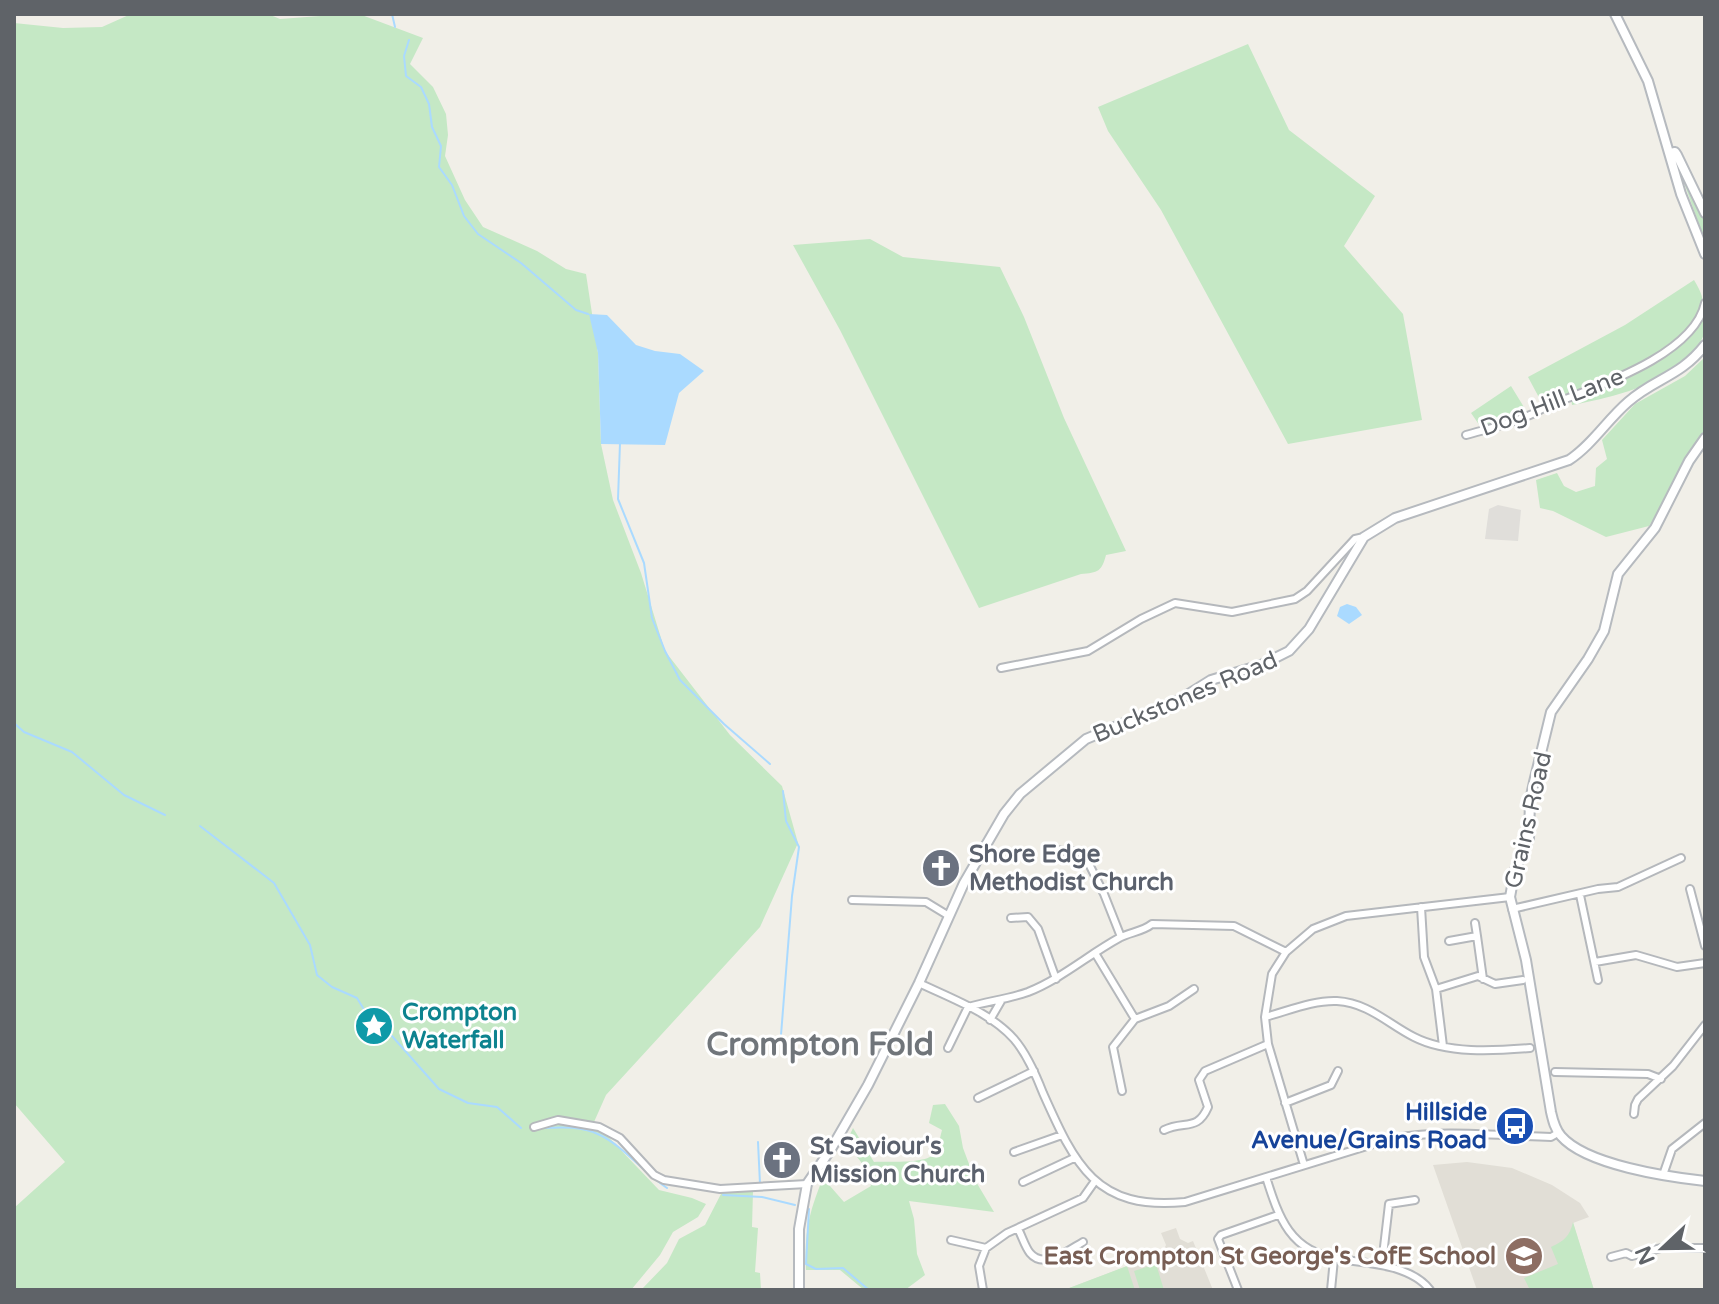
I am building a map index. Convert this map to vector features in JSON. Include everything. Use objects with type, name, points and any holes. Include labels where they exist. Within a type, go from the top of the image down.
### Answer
[{"type":"main road","points":[[1615,14],[1648,81],[1688,213],[1705,254]]},
{"type":"main road","points":[[1670,153],[1677,155],[1705,213]]},
{"type":"main road","name":"Buckstones Road","points":[[799,1290],[799,1229],[807,1184],[863,1093],[984,846],[1020,794],[1086,739],[1179,700],[1211,680],[1261,665],[1289,651],[1309,629],[1364,537],[1395,518],[1569,460],[1630,400],[1685,368],[1705,345]]},
{"type":"main road","name":"Grains Road","points":[[1558,1133],[1551,1112],[1526,960],[1510,897],[1515,870],[1529,838],[1530,800],[1551,712],[1604,631],[1618,574],[1655,528],[1681,475],[1705,438]]},
{"type":"main road","points":[[1558,1133],[1572,1145],[1627,1168],[1705,1181]]},
{"type":"street","name":"Dog Hill Lane","points":[[1466,435],[1530,415],[1555,402],[1619,379],[1688,334],[1698,321],[1705,303]]},
{"type":"street","points":[[1001,668],[1088,651],[1141,619],[1175,603],[1232,612],[1295,599],[1307,591],[1355,539],[1364,537]]},
{"type":"street","points":[[1053,850],[1080,852],[1089,864],[1121,937]]},
{"type":"street","points":[[1512,909],[1633,883],[1681,858]]},
{"type":"street","points":[[1690,889],[1705,946]]},
{"type":"street","points":[[1580,895],[1598,980]]},
{"type":"street","points":[[1304,1165],[1268,1044],[1265,1017],[1272,974],[1286,952],[1313,929],[1346,916],[1510,897]]},
{"type":"street","points":[[852,900],[926,902],[949,916]]},
{"type":"street","points":[[1694,905],[1705,904]]},
{"type":"street","points":[[1421,907],[1424,957],[1436,989],[1443,1046]]},
{"type":"street","points":[[1011,918],[1028,917],[1038,929],[1056,979]]},
{"type":"street","points":[[1475,923],[1483,979]]},
{"type":"street","points":[[948,1048],[968,1007],[1001,1001],[1056,979],[1121,937],[1152,924],[1234,926],[1286,952]]},
{"type":"street","points":[[1449,941],[1477,936]]},
{"type":"street","points":[[1095,953],[1135,1019]]},
{"type":"street","points":[[1595,962],[1636,955],[1677,967],[1705,963]]},
{"type":"street","points":[[1436,989],[1478,976],[1495,984],[1523,980]]},
{"type":"street","points":[[919,983],[968,1007],[1014,1039],[1034,1071],[1074,1158],[1095,1181],[1133,1201],[1163,1204],[1195,1199],[1393,1138],[1424,1133],[1545,1137],[1558,1133]]},
{"type":"street","points":[[1122,1091],[1113,1047],[1135,1019],[1169,1006],[1194,989]]},
{"type":"street","points":[[990,1020],[1001,1001]]},
{"type":"street","points":[[1265,1017],[1319,1002],[1339,1001],[1370,1009],[1416,1038],[1443,1046],[1495,1050],[1530,1048]]},
{"type":"street","points":[[1634,1114],[1638,1099],[1661,1079],[1705,1025]]},
{"type":"street","points":[[1164,1130],[1176,1124],[1190,1125],[1203,1119],[1208,1107],[1199,1080],[1205,1071],[1268,1044]]},
{"type":"street","points":[[978,1098],[1034,1071]]},
{"type":"street","points":[[1285,1103],[1331,1085],[1338,1071]]},
{"type":"street","points":[[1555,1072],[1648,1074],[1661,1079]]},
{"type":"street","points":[[534,1127],[558,1120],[599,1127],[620,1138],[654,1175],[664,1180],[720,1189],[807,1184]]},
{"type":"street","points":[[1663,1175],[1672,1149],[1705,1123]]},
{"type":"street","points":[[1014,1152],[1062,1135]]},
{"type":"street","points":[[1023,1182],[1074,1158]]},
{"type":"street","points":[[1266,1177],[1278,1215],[1302,1245],[1334,1259],[1382,1264],[1403,1271],[1426,1284],[1430,1290]]},
{"type":"street","points":[[983,1290],[979,1266],[986,1248],[1083,1198],[1095,1181]]},
{"type":"street","points":[[1382,1264],[1389,1204],[1415,1200]]},
{"type":"street","points":[[1243,1281],[1236,1287],[1218,1239],[1221,1235],[1278,1215]]},
{"type":"street","points":[[1018,1229],[1030,1255],[1039,1259],[1054,1258],[1083,1242]]},
{"type":"street","points":[[951,1240],[986,1248]]},
{"type":"street","points":[[1611,1257],[1626,1253],[1632,1256],[1661,1248],[1705,1248]]},
{"type":"street","points":[[1331,1290],[1334,1259]]},
{"type":"shaded area","points":[[1498,505],[1521,510],[1518,541],[1485,539],[1489,509]]},
{"type":"shaded area","name":"East Crompton St George's CofE School","points":[[1467,1162],[1512,1168],[1552,1185],[1580,1203],[1589,1217],[1573,1223],[1594,1290],[1477,1290],[1433,1165]]},
{"type":"shaded area","points":[[1176,1228],[1180,1239],[1188,1243],[1193,1241],[1213,1290],[1064,1290],[1162,1253],[1166,1245],[1161,1233]]},
{"type":"green space","points":[[131,14],[268,14],[280,19],[321,14],[359,14],[423,38],[410,64],[433,87],[446,114],[448,135],[445,156],[465,200],[483,227],[537,251],[566,269],[586,274],[598,353],[601,444],[613,500],[641,573],[665,651],[730,735],[782,786],[798,843],[760,927],[606,1095],[594,1122],[659,1190],[706,1204],[698,1217],[673,1232],[660,1255],[631,1290],[14,1290],[14,1208],[65,1162],[14,1103],[14,23],[63,28],[102,27]]},
{"type":"green space","points":[[1248,44],[1289,130],[1375,196],[1344,246],[1403,314],[1422,420],[1288,444],[1161,210],[1108,131],[1098,107]]},
{"type":"green space","points":[[1679,169],[1705,220],[1705,241]]},
{"type":"green space","points":[[870,239],[903,257],[1000,267],[1024,317],[1064,418],[1126,551],[1106,555],[1103,565],[1095,572],[979,608],[840,330],[793,245]]},
{"type":"green space","points":[[1694,280],[1702,297],[1701,308],[1694,320],[1668,345],[1613,379],[1543,405],[1528,377],[1625,325]]},
{"type":"green space","points":[[1705,309],[1704,334],[1695,350],[1667,375],[1609,397],[1572,405],[1571,398],[1619,381],[1672,349]]},
{"type":"green space","points":[[1705,357],[1705,430],[1687,456],[1649,526],[1606,537],[1553,511],[1540,508],[1536,480],[1557,473],[1564,486],[1576,492],[1595,486],[1596,468],[1607,459],[1602,440],[1635,404],[1685,376]]},
{"type":"green space","points":[[1511,386],[1527,412],[1480,426],[1471,413]]},
{"type":"green space","points":[[945,1104],[959,1126],[963,1148],[975,1180],[994,1212],[909,1201],[917,1254],[925,1275],[905,1290],[864,1290],[840,1270],[806,1270],[808,1223],[823,1178],[844,1202],[871,1186],[861,1162],[846,1143],[853,1128],[874,1162],[921,1160],[935,1153],[942,1130],[929,1123],[933,1105]]},
{"type":"green space","points":[[753,1191],[752,1227],[758,1228],[755,1272],[760,1273],[761,1290],[641,1290],[667,1263],[679,1239],[705,1225],[722,1192]]},
{"type":"green space","points":[[1573,1222],[1594,1290],[1530,1290],[1524,1278],[1558,1264],[1551,1247],[1566,1238]]},
{"type":"green space","points":[[1156,1264],[1164,1290],[1140,1290],[1134,1271]]},
{"type":"green space","points":[[1127,1266],[1135,1290],[1064,1290]]},
{"type":"water","points":[[589,314],[607,315],[636,345],[680,354],[704,371],[679,393],[665,445],[601,444],[598,353]]},
{"type":"water","points":[[1347,604],[1356,607],[1362,615],[1349,624],[1337,616],[1340,607]]},
{"type":"waterway","points":[[392,14],[395,27]]},
{"type":"waterway","points":[[409,40],[404,56],[406,76],[421,87],[429,104],[432,127],[441,146],[439,167],[452,185],[464,216],[478,234],[521,263],[576,310],[588,314]]},
{"type":"waterway","points":[[620,443],[618,499],[644,563],[652,618],[665,651],[680,680],[770,764]]},
{"type":"waterway","points":[[14,723],[24,732],[72,752],[124,795],[165,815]]},
{"type":"waterway","points":[[781,1035],[799,847],[786,821],[783,791]]},
{"type":"waterway","points":[[200,826],[274,883],[310,945],[317,975],[332,987],[357,998],[374,1026],[392,1036],[439,1089],[468,1103],[497,1107],[521,1128]]},
{"type":"waterway","points":[[543,1128],[564,1127],[600,1135],[667,1188]]},
{"type":"waterway","points":[[758,1142],[760,1184]]},
{"type":"waterway","points":[[723,1195],[762,1197],[795,1205]]},
{"type":"waterway","points":[[809,1209],[806,1264],[816,1269],[843,1268],[869,1290]]},
{"type":"place","name":"Shore Edge Methodist Church","points":[[941,868]]},
{"type":"place","name":"Crompton Waterfall","points":[[374,1026]]},
{"type":"place","name":"Hillside Avenue/Grains Road","points":[[1515,1126]]},
{"type":"place","name":"St Saviour's Mission Church","points":[[782,1160]]},
{"type":"place","name":"East Crompton St George's CofE School","points":[[1524,1256]]},
{"type":"district","name":"Crompton Fold","points":[[820,1044]]}]
